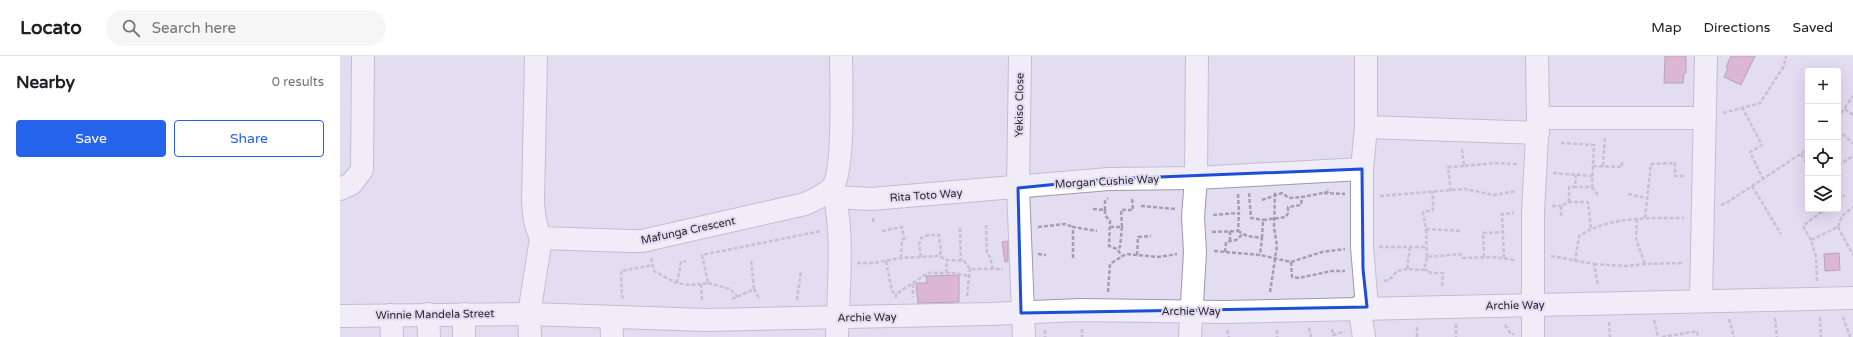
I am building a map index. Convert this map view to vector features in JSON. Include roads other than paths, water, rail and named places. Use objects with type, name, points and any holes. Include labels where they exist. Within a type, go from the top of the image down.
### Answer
[{"type":"street","points":[[340,189],[351,184],[362,170],[363,56]]},
{"type":"street","points":[[530,337],[529,314],[541,238],[537,231],[534,214],[536,56]]},
{"type":"street","points":[[771,328],[771,314],[778,309],[797,307],[837,320],[839,262],[838,227],[833,192],[840,158],[841,56]]},
{"type":"street","name":"Yekiso Close","points":[[1020,56],[1018,188],[1021,313],[1024,337]]},
{"type":"street","points":[[1190,337],[1196,168],[1197,56]]},
{"type":"street","points":[[1364,337],[1362,168],[1366,127],[1366,56]]},
{"type":"street","points":[[1533,337],[1532,256],[1538,126],[1538,56]]},
{"type":"street","points":[[1701,301],[1704,215],[1706,56]]},
{"type":"street","points":[[1366,127],[1404,130],[1463,130],[1538,126],[1606,118],[1705,112]]},
{"type":"street","name":"Morgan Cushie Way","points":[[1018,188],[1130,179],[1196,168],[1248,175],[1362,168]]},
{"type":"street","name":"Rita Toto Way","points":[[833,192],[870,199],[1018,188]]},
{"type":"street","name":"Mafunga Crescent","points":[[541,238],[629,241],[654,238],[805,204],[820,196],[833,192]]},
{"type":"street","name":"Archie Way","points":[[529,314],[611,327],[642,318],[704,319],[771,328],[837,320],[895,316],[1106,311],[1191,312],[1363,307],[1853,298]]},
{"type":"street","points":[[428,314],[429,337]]},
{"type":"street","points":[[464,314],[464,337]]},
{"type":"street","name":"Winnie Mandela Street","points":[[340,316],[529,314]]},
{"type":"street","points":[[391,315],[392,337]]}]
